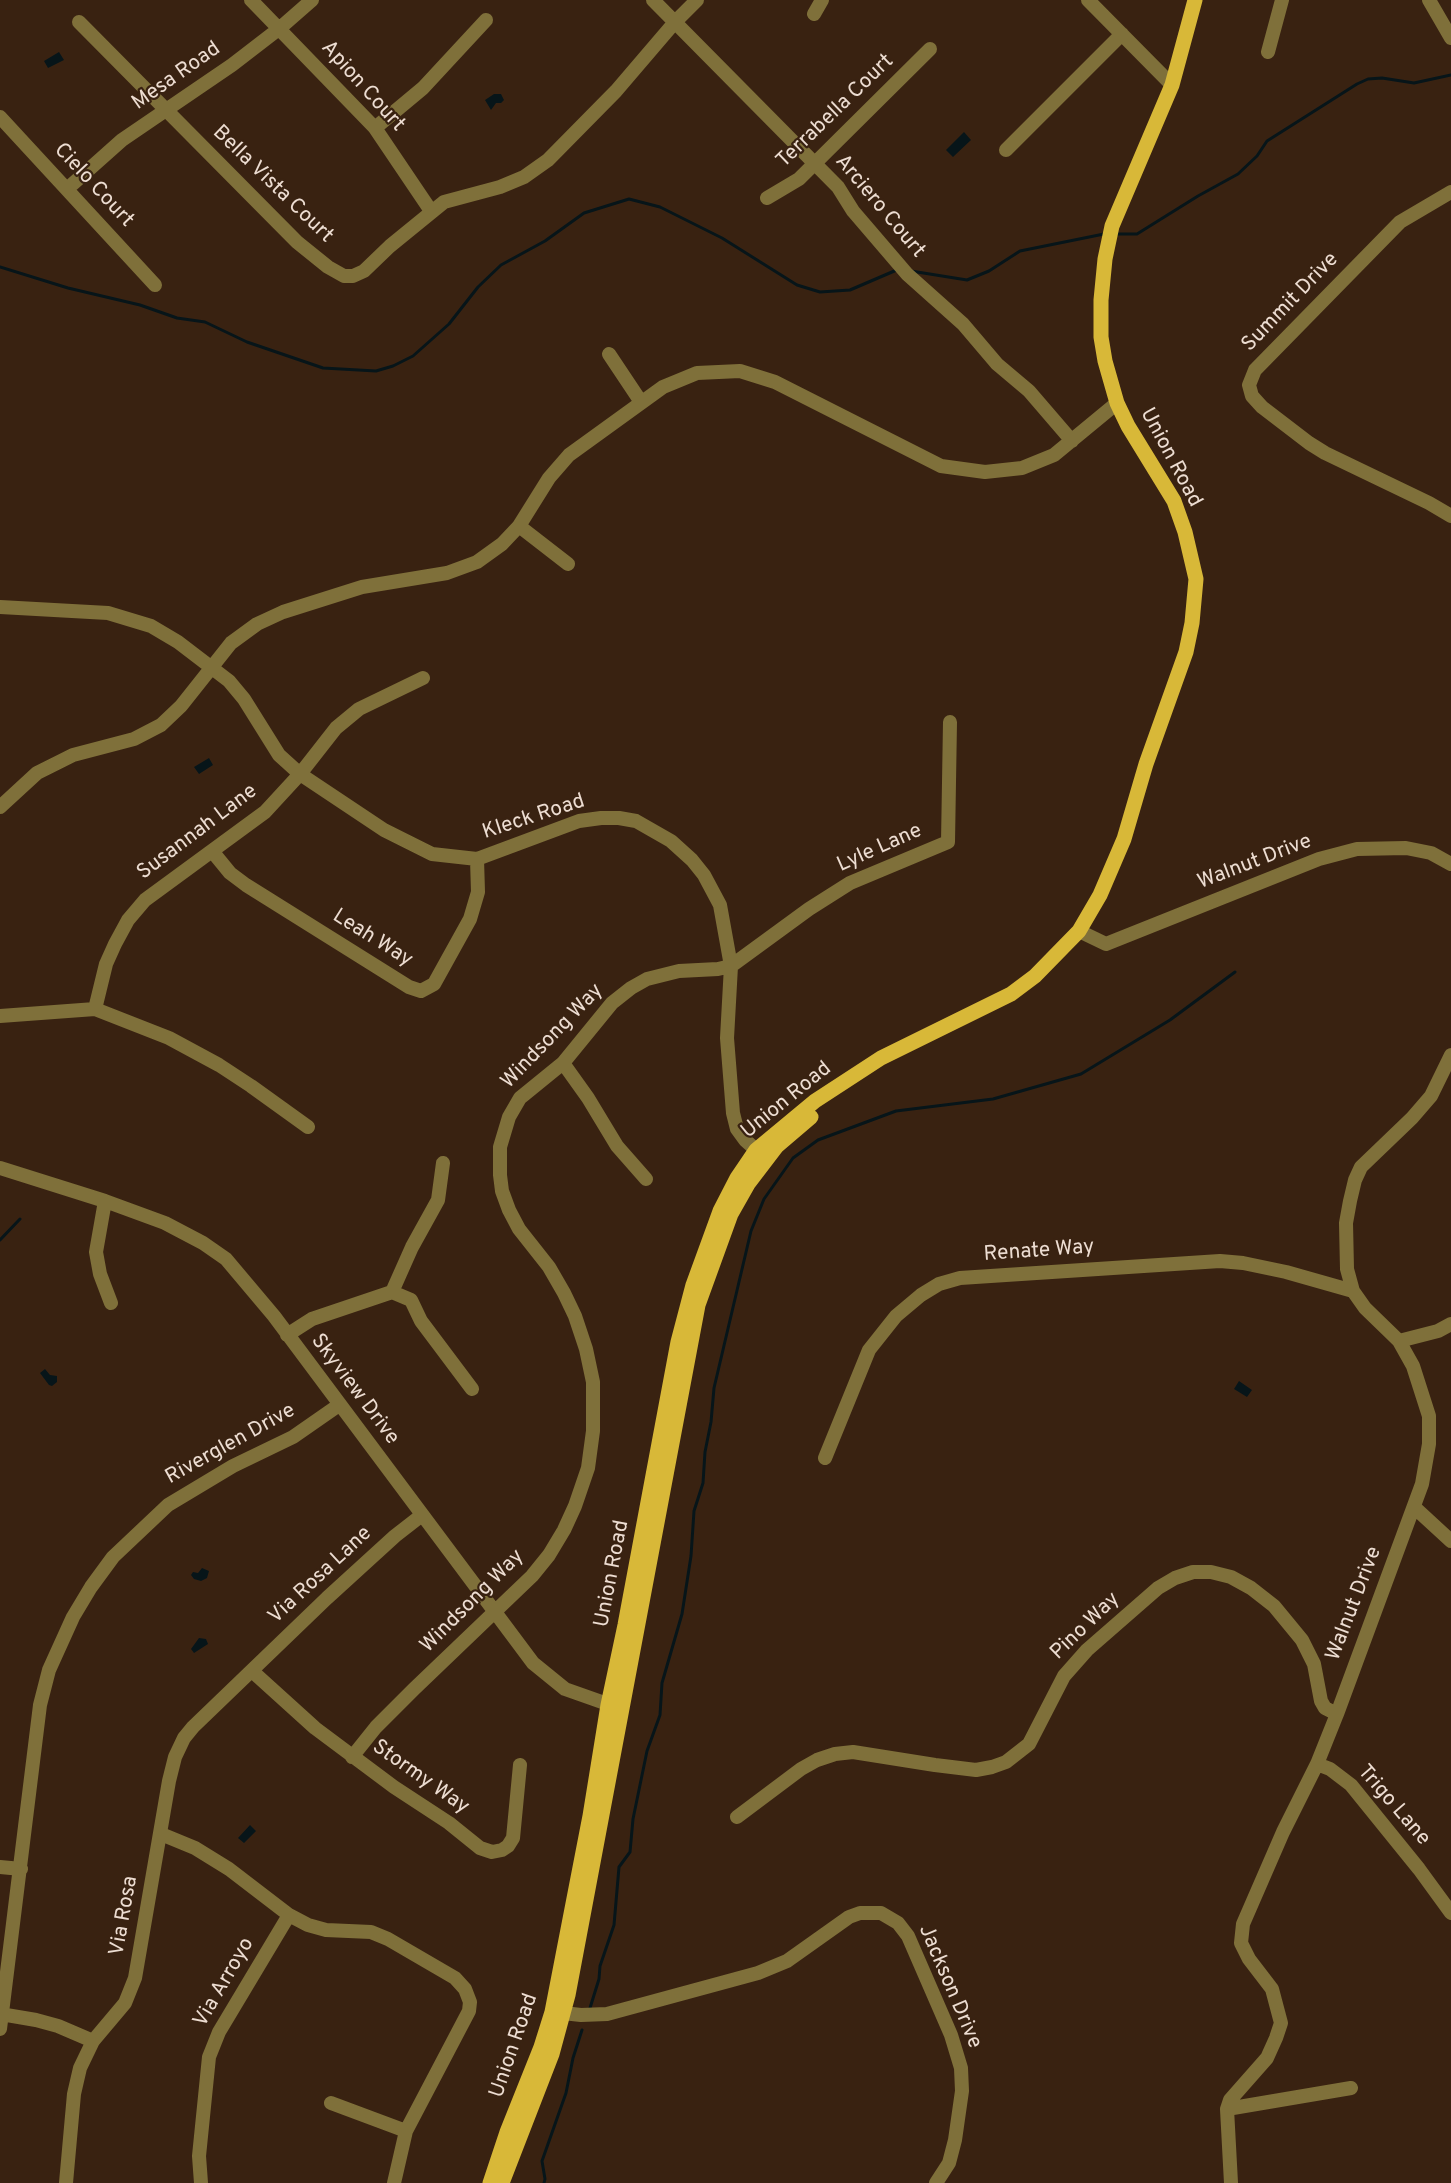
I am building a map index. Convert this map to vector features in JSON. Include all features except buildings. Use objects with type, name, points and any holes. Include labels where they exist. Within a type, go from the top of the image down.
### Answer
[{"type":"main road","name":"Union Road","points":[[502,2183],[552,2054],[590,1816],[615,1707],[685,1313],[693,1284],[720,1211],[737,1178],[823,1095],[864,1067],[1011,994],[1035,976],[1079,931],[1100,895],[1124,839],[1146,765],[1186,652],[1192,623],[1196,579],[1174,501],[1128,426],[1117,403],[1101,337],[1101,300],[1105,260],[1112,226],[1172,85],[1195,0]]},
{"type":"main road","name":"Union Road","points":[[490,2183],[507,2132],[541,2047],[558,2012]]},
{"type":"street","name":"Apion Court","points":[[251,0],[375,128],[431,211]]},
{"type":"street","name":"Mesa Road","points":[[67,189],[122,140],[232,65],[312,0]]},
{"type":"street","name":"Arciero Court","points":[[653,0],[838,187],[860,220],[907,274],[963,324],[997,364],[1029,391],[1072,441]]},
{"type":"street","name":"Bella Vista Court","points":[[79,22],[297,242],[328,267],[344,276],[353,276],[364,271],[390,246],[444,202],[500,187],[524,177],[548,160],[616,91],[675,22],[697,0]]},
{"type":"street","points":[[814,15],[822,0]]},
{"type":"street","points":[[1088,0],[1172,85]]},
{"type":"street","points":[[1268,52],[1281,0]]},
{"type":"street","points":[[1429,0],[1451,38]]},
{"type":"street","points":[[375,128],[423,88],[486,20]]},
{"type":"street","points":[[1006,150],[1122,34]]},
{"type":"street","name":"Terrabella Court","points":[[767,198],[800,179],[930,49]]},
{"type":"street","name":"Cielo Court","points":[[0,117],[155,285]]},
{"type":"street","name":"Summit Drive","points":[[1451,192],[1400,222],[1255,370],[1249,385],[1251,396],[1262,407],[1309,443],[1451,516]]},
{"type":"street","points":[[609,354],[641,402]]},
{"type":"street","points":[[0,807],[37,773],[73,755],[134,739],[161,725],[181,706],[231,643],[257,624],[283,612],[362,587],[447,573],[477,562],[501,544],[519,526],[549,478],[569,455],[663,387],[697,373],[740,371],[775,382],[941,466],[985,472],[1022,468],[1054,454],[1117,403]]},
{"type":"street","points":[[519,526],[568,564]]},
{"type":"street","name":"Kleck Road","points":[[0,607],[108,613],[151,626],[178,642],[229,681],[244,699],[279,755],[300,774],[384,830],[432,854],[477,859],[579,821],[619,818],[636,822],[671,841],[692,860],[704,875],[720,905],[731,966],[727,1038],[733,1113],[737,1129],[761,1154]]},
{"type":"street","name":"Susannah Lane","points":[[95,1009],[106,964],[128,920],[145,900],[265,812],[300,774],[336,728],[360,710],[423,678]]},
{"type":"street","name":"Lyle Lane","points":[[731,966],[809,909],[850,883],[948,842],[951,722]]},
{"type":"street","name":"Walnut Drive","points":[[1079,931],[1106,944],[1319,859],[1357,849],[1406,848],[1431,853],[1451,864]]},
{"type":"street","name":"Leah Way","points":[[212,851],[230,873],[246,885],[409,987],[421,991],[434,984],[470,919],[478,892],[477,859]]},
{"type":"street","name":"Windsong Way","points":[[352,1757],[376,1727],[532,1576],[549,1555],[564,1530],[588,1468],[593,1431],[592,1382],[586,1349],[575,1316],[564,1293],[549,1267],[519,1229],[502,1191],[500,1147],[509,1117],[520,1098],[563,1063],[612,1003],[631,988],[647,979],[679,971],[731,966]]},
{"type":"street","points":[[0,1016],[95,1009],[136,1023],[219,1065],[308,1127]]},
{"type":"street","name":"Walnut Drive","points":[[1227,2109],[1230,2100],[1267,2058],[1281,2023],[1272,1989],[1249,1959],[1241,1943],[1243,1924],[1283,1832],[1317,1764],[1414,1507],[1426,1467],[1429,1416],[1413,1365],[1399,1341],[1365,1308],[1353,1291],[1347,1269],[1346,1223],[1355,1180],[1361,1167],[1412,1118],[1431,1096],[1451,1055]]},
{"type":"street","points":[[563,1063],[588,1098],[617,1146],[646,1179]]},
{"type":"street","points":[[392,1292],[412,1247],[438,1200],[443,1163]]},
{"type":"street","name":"Skyview Drive","points":[[0,1168],[165,1222],[226,1259],[253,1289],[533,1663],[565,1689],[615,1707]]},
{"type":"street","points":[[105,1201],[96,1252],[100,1274],[111,1303]]},
{"type":"street","name":"Renate Way","points":[[825,1458],[869,1350],[896,1316],[921,1294],[939,1284],[960,1278],[1220,1261],[1243,1263],[1286,1272],[1353,1291]]},
{"type":"street","points":[[286,1335],[312,1319],[392,1292],[411,1300],[421,1321],[472,1389]]},
{"type":"street","points":[[1399,1341],[1438,1331],[1451,1324]]},
{"type":"street","name":"Riverglen Drive","points":[[0,2029],[40,1705],[49,1671],[73,1617],[91,1587],[124,1545],[168,1505],[233,1466],[293,1437],[339,1405]]},
{"type":"street","points":[[1414,1507],[1451,1541]]},
{"type":"street","name":"Via Rosa Lane","points":[[252,1671],[395,1536],[422,1515]]},
{"type":"street","name":"Pino Way","points":[[737,1817],[801,1769],[835,1754],[853,1752],[935,1766],[976,1770],[1006,1762],[1029,1744],[1059,1683],[1074,1663],[1158,1588],[1175,1578],[1193,1572],[1211,1572],[1231,1577],[1251,1588],[1274,1606],[1302,1640],[1314,1664],[1321,1701],[1325,1708],[1337,1714]]},
{"type":"street","name":"Stormy Way","points":[[252,1671],[315,1728],[352,1757],[449,1823],[480,1848],[492,1852],[502,1850],[513,1838],[520,1766]]},
{"type":"street","name":"Via Rosa","points":[[66,2183],[74,2094],[81,2068],[93,2041],[125,2002],[135,1978],[175,1757],[184,1738],[252,1671]]},
{"type":"street","name":"Trigo Lane","points":[[1317,1764],[1330,1769],[1352,1785],[1451,1913]]},
{"type":"street","points":[[161,1834],[195,1848],[229,1869],[289,1915],[308,1925],[326,1930],[371,1932],[388,1939],[455,1978],[465,1989],[470,2002],[469,2011],[406,2131],[394,2183]]},
{"type":"street","points":[[0,1867],[21,1869]]},
{"type":"street","name":"Jackson Drive","points":[[558,2012],[592,2016],[607,2014],[758,1972],[787,1961],[849,1917],[860,1913],[881,1913],[898,1923],[911,1942],[953,2042],[961,2068],[962,2091],[955,2140],[949,2163],[936,2183]]},
{"type":"street","name":"Via Arroyo","points":[[201,2183],[199,2156],[209,2057],[219,2032],[289,1915]]},
{"type":"street","points":[[1,2014],[58,2026],[93,2041]]},
{"type":"street","points":[[1231,2183],[1227,2109],[1351,2088]]},
{"type":"street","points":[[331,2103],[406,2131]]},
{"type":"shaded area","points":[[59,52],[64,60],[48,68],[44,61]]},
{"type":"shaded area","points":[[494,94],[501,94],[504,100],[496,103],[491,110],[485,100]]},
{"type":"shaded area","points":[[964,132],[971,140],[953,157],[946,150]]},
{"type":"shaded area","points":[[209,758],[213,765],[199,774],[194,767]]},
{"type":"shaded area","points":[[45,1369],[50,1375],[57,1376],[57,1382],[52,1386],[40,1373]]},
{"type":"shaded area","points":[[1239,1381],[1252,1390],[1247,1397],[1234,1389]]},
{"type":"shaded area","points":[[202,1568],[209,1571],[207,1578],[201,1581],[194,1579],[191,1575],[193,1572],[198,1573]]},
{"type":"shaded area","points":[[199,1638],[206,1639],[208,1644],[194,1653],[191,1649]]},
{"type":"shaded area","points":[[250,1825],[256,1831],[244,1843],[238,1838]]},
{"type":"waterway","points":[[1117,234],[1137,234],[1238,174],[1257,156],[1267,141],[1357,84],[1368,79],[1382,78],[1414,83],[1451,75]]},
{"type":"waterway","points":[[0,267],[68,288],[140,305],[177,318],[205,322],[247,342],[323,368],[376,371],[413,356],[449,324],[478,287],[501,265],[545,241],[584,213],[629,199],[660,207],[722,238],[797,285],[820,292],[850,290],[899,269]]},
{"type":"waterway","points":[[911,271],[967,280],[989,271],[1020,251],[1104,234]]},
{"type":"waterway","points":[[590,2008],[599,1979],[600,1966],[614,1925],[619,1867],[630,1852],[633,1819],[647,1751],[660,1715],[662,1683],[682,1614],[691,1556],[694,1511],[703,1483],[714,1388],[751,1231],[764,1199],[793,1158],[818,1140],[896,1111],[993,1099],[1081,1074],[1170,1020],[1235,972]]},
{"type":"waterway","points":[[0,1240],[20,1219]]},
{"type":"waterway","points":[[544,2183],[542,2161],[566,2093],[573,2058],[582,2030]]}]
